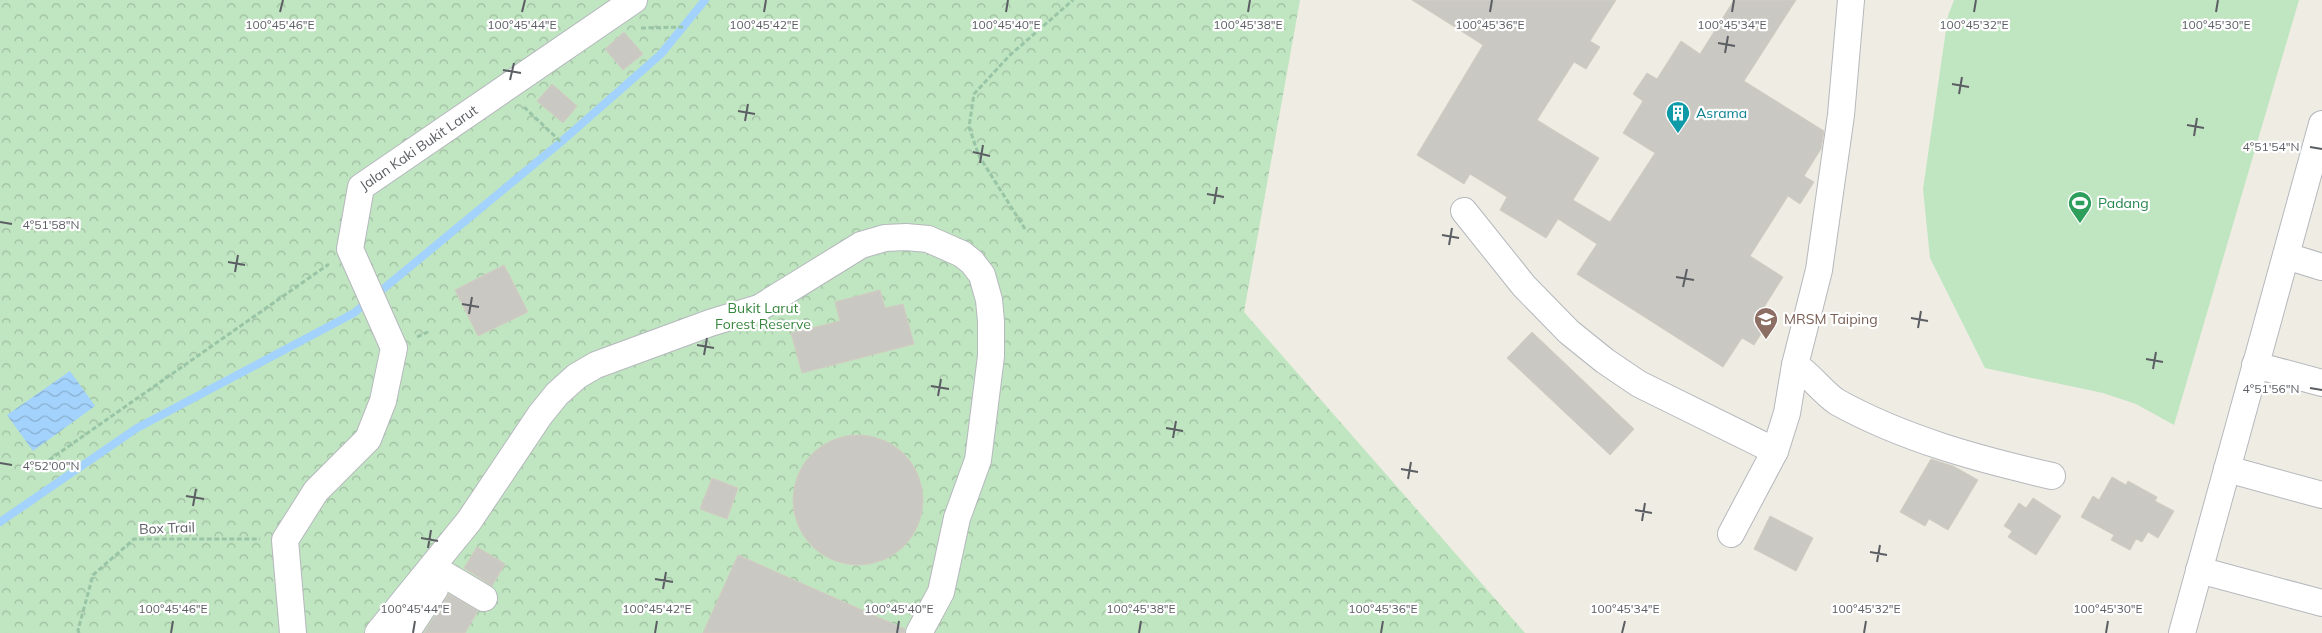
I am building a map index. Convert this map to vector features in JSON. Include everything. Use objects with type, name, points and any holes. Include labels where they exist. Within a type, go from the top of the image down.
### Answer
[{"type":"street","name":"Jalan Kaki Bukit Larut","points":[[350,249],[361,187],[634,0]]},
{"type":"street","points":[[1731,534],[1775,451],[1787,413],[1795,365],[1819,270],[1826,230],[1841,115],[1851,0]]},
{"type":"street","points":[[2182,633],[2286,256],[2318,158],[2322,124]]},
{"type":"street","points":[[1464,211],[1524,286],[1569,332],[1605,361],[1639,384],[1775,451]]},
{"type":"street","points":[[406,633],[433,578],[469,521],[540,415],[557,394],[577,376],[596,366],[710,323],[759,308],[861,245],[885,238],[928,239],[962,254],[972,262],[982,276],[991,314],[991,356],[978,460],[957,518],[940,592],[919,633]]},
{"type":"street","points":[[293,633],[285,540],[316,491],[368,439],[383,401],[394,348],[350,249]]},
{"type":"street","points":[[2286,256],[2322,266]]},
{"type":"street","points":[[1795,365],[1806,372],[1827,395],[1837,402],[1914,438],[1996,463],[2052,476]]},
{"type":"street","points":[[2256,365],[2322,383]]},
{"type":"street","points":[[2227,469],[2322,495]]},
{"type":"street","points":[[2199,570],[2322,604]]},
{"type":"street","points":[[433,578],[484,598]]},
{"type":"street","points":[[378,633],[433,578]]},
{"type":"path","points":[[1025,229],[979,156],[968,127],[974,94],[1009,56],[1073,0]]},
{"type":"path","points":[[506,89],[562,142]]},
{"type":"path","points":[[49,460],[350,249]]},
{"type":"path","name":"Box Trail","points":[[79,633],[78,630],[93,575],[134,539],[285,540]]},
{"type":"green space","name":"Bukit Larut Forest Reserve","points":[[0,0],[1300,0],[1244,312],[1525,633],[0,633]]},
{"type":"green space","name":"Padang","points":[[1954,0],[2299,0],[2174,425],[2136,404],[2103,393],[1985,368],[1930,258],[1923,189],[1948,16]]},
{"type":"water","points":[[70,371],[95,406],[33,451],[7,415]]},
{"type":"building","points":[[1412,0],[1616,0],[1590,41],[1600,47],[1586,69],[1574,62],[1537,120],[1599,158],[1573,200],[1610,222],[1655,153],[1623,133],[1643,101],[1633,94],[1647,73],[1657,79],[1681,41],[1700,54],[1734,0],[1796,0],[1744,81],[1824,131],[1821,149],[1804,176],[1814,182],[1800,204],[1788,196],[1750,256],[1783,277],[1758,317],[1768,323],[1754,345],[1742,338],[1723,367],[1577,274],[1597,244],[1558,219],[1546,238],[1500,210],[1507,197],[1470,174],[1464,184],[1417,155],[1483,45]]},
{"type":"building","points":[[624,32],[643,54],[623,70],[605,49]]},
{"type":"building","points":[[552,84],[577,106],[563,123],[537,101]]},
{"type":"building","points":[[504,265],[528,312],[478,336],[455,290]]},
{"type":"building","points":[[880,290],[885,308],[903,304],[914,344],[802,373],[791,333],[840,321],[835,302]]},
{"type":"building","points":[[1532,332],[1634,429],[1610,455],[1507,358]]},
{"type":"building","points":[[858,435],[871,436],[883,440],[904,454],[918,475],[922,487],[922,513],[918,525],[904,546],[883,560],[871,564],[858,565],[845,564],[833,560],[812,546],[798,525],[794,513],[793,500],[794,487],[798,475],[812,454],[833,440],[845,436]]},
{"type":"building","points":[[1931,459],[1953,466],[1978,480],[1948,530],[1929,519],[1925,526],[1900,512]]},
{"type":"building","points":[[2112,477],[2126,485],[2128,481],[2157,497],[2155,501],[2174,511],[2158,538],[2148,532],[2142,542],[2136,539],[2130,550],[2111,540],[2114,535],[2081,517],[2093,496],[2099,500]]},
{"type":"building","points":[[712,478],[738,488],[727,519],[700,509]]},
{"type":"building","points":[[2033,498],[2061,516],[2036,555],[2008,537],[2012,531],[2004,526],[2019,503],[2026,508]]},
{"type":"building","points":[[1770,516],[1813,538],[1796,571],[1754,549]]},
{"type":"building","points":[[477,547],[505,564],[492,586],[464,568]]},
{"type":"building","points":[[738,555],[905,629],[904,633],[703,633]]},
{"type":"building","points":[[449,594],[478,611],[465,633],[424,633]]},
{"type":"waterway","points":[[0,522],[137,428],[354,313],[561,142],[661,54],[705,0]]},
{"type":"place","name":"Asrama","points":[[1678,134]]},
{"type":"place","name":"Padang","points":[[2080,224]]},
{"type":"place","name":"MRSM Taiping","points":[[1766,340]]}]
